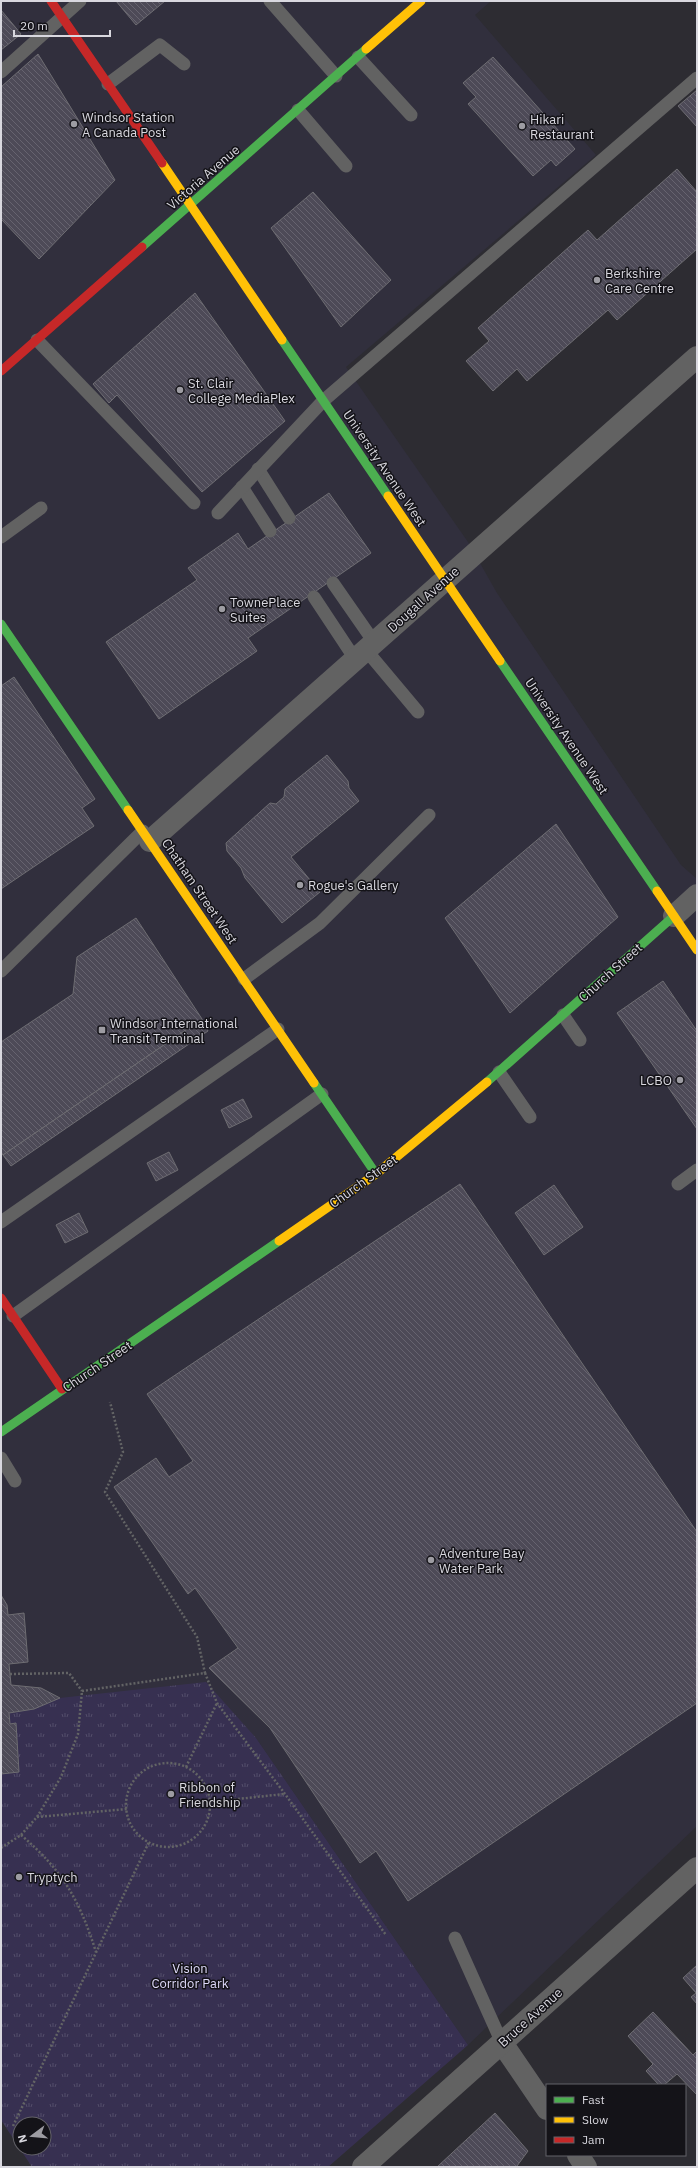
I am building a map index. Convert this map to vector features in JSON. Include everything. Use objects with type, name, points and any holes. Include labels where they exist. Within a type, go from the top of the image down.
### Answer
[{"type":"street","name":"University Avenue West","points":[[51,1],[697,950]]},
{"type":"street","name":"Victoria Avenue","points":[[1,371],[190,206],[420,1]]},
{"type":"street","name":"Dougall Avenue","points":[[147,836],[365,650],[697,357]]},
{"type":"street","name":"Chatham Street West","points":[[1,624],[147,836],[376,1174]]},
{"type":"street","name":"Church Street","points":[[1,1432],[376,1174],[499,1072],[697,895]]},
{"type":"street","points":[[1,1298],[62,1389]]},
{"type":"street","name":"Bruce Avenue","points":[[364,2167],[697,1868]]},
{"type":"street","points":[[502,2043],[546,2108]]},
{"type":"street","points":[[579,2156],[586,2167]]},
{"type":"lane","points":[[1,72],[80,1]]},
{"type":"lane","points":[[270,1],[336,76]]},
{"type":"lane","points":[[108,84],[160,45],[184,64]]},
{"type":"lane","points":[[358,57],[411,115]]},
{"type":"lane","points":[[218,513],[323,401],[697,78]]},
{"type":"lane","points":[[298,110],[346,166]]},
{"type":"lane","points":[[37,340],[194,503]]},
{"type":"lane","points":[[258,470],[289,518]]},
{"type":"lane","points":[[242,487],[270,531]]},
{"type":"lane","points":[[1,537],[41,508]]},
{"type":"lane","points":[[333,583],[365,650]]},
{"type":"lane","points":[[314,597],[365,650],[418,712]]},
{"type":"lane","points":[[244,979],[320,923],[429,815]]},
{"type":"lane","points":[[1,971],[147,836]]},
{"type":"lane","points":[[563,1014],[580,1040]]},
{"type":"lane","points":[[1,1222],[278,1029]]},
{"type":"lane","points":[[499,1072],[530,1117]]},
{"type":"lane","points":[[13,1316],[322,1094]]},
{"type":"lane","points":[[678,1184],[697,1170]]},
{"type":"lane","points":[[1,1458],[15,1481]]},
{"type":"lane","points":[[455,1938],[502,2043]]},
{"type":"path","points":[[110,1402],[123,1452],[105,1492],[196,1636],[205,1673],[217,1703],[285,1794],[386,1935]]},
{"type":"path","points":[[1,1848],[21,1835],[37,1817],[61,1777],[78,1734],[82,1691],[69,1673],[10,1674]]},
{"type":"path","points":[[82,1691],[205,1673]]},
{"type":"path","points":[[186,1767],[217,1703]]},
{"type":"path","points":[[168,1763],[186,1767],[202,1781],[210,1802],[205,1823],[191,1840],[170,1847],[149,1842],[134,1828],[127,1809],[129,1790],[136,1779],[145,1770],[156,1765],[168,1763]]},
{"type":"path","points":[[210,1802],[285,1794]]},
{"type":"path","points":[[37,1817],[127,1809]]},
{"type":"path","points":[[21,1835],[44,1855],[65,1880],[87,1923],[96,1952]]},
{"type":"path","points":[[19,2116],[149,1842]]},
{"type":"shaded area","points":[[1,1],[491,1],[475,15],[596,155],[346,367],[468,542],[497,593],[681,865],[697,879],[697,1826],[468,2045],[256,1738],[60,1698],[34,1709],[9,1713],[16,1723],[19,1772],[1,1774]]},
{"type":"green space","name":"Vision Corridor Park","points":[[206,1682],[256,1738],[468,2045],[328,2167],[32,2167],[25,2156],[52,2156],[52,2116],[12,2116],[12,2137],[1,2120],[1,1774],[19,1771],[16,1723],[10,1724],[9,1713],[34,1709],[60,1698]]},
{"type":"building","points":[[116,1],[165,1],[136,25]]},
{"type":"building","points":[[1,10],[21,34],[1,50]]},
{"type":"building","points":[[38,54],[115,180],[39,259],[1,219],[1,87]]},
{"type":"building","name":"Hikari Restaurant","points":[[493,57],[575,149],[556,166],[551,160],[533,176],[468,104],[476,97],[463,83]]},
{"type":"building","points":[[697,90],[697,127],[678,106]]},
{"type":"building","name":"Berkshire Care Centre","points":[[677,169],[697,192],[697,249],[617,320],[608,310],[527,381],[517,369],[493,391],[466,361],[489,341],[478,328],[588,230],[597,240]]},
{"type":"building","points":[[313,192],[391,280],[341,327],[271,228]]},
{"type":"building","name":"St. Clair College MediaPlex","points":[[195,293],[285,421],[202,492],[117,395],[109,403],[93,384]]},
{"type":"building","name":"TownePlace Suites","points":[[329,493],[371,553],[248,638],[257,651],[159,719],[106,642],[197,580],[188,568],[238,533],[248,549]]},
{"type":"building","points":[[14,677],[95,799],[82,808],[94,826],[1,889],[1,686]]},
{"type":"building","points":[[327,755],[348,781],[349,788],[359,801],[291,857],[320,892],[282,923],[245,878],[241,868],[227,851],[226,843],[270,803],[276,804],[284,797],[285,789]]},
{"type":"building","points":[[556,824],[618,917],[510,1013],[445,918]]},
{"type":"building","name":"Windsor International Transit Terminal","points":[[136,918],[202,1019],[3,1155],[1,1152],[1,1042],[73,994],[77,957]]},
{"type":"building","name":"LCBO","points":[[663,981],[697,1031],[697,1129],[617,1013]]},
{"type":"building","points":[[202,1019],[208,1031],[11,1166],[3,1155]]},
{"type":"building","points":[[243,1099],[252,1117],[229,1128],[221,1110]]},
{"type":"building","points":[[169,1152],[178,1170],[156,1181],[147,1163]]},
{"type":"building","name":"Adventure Bay Water Park","points":[[460,1184],[697,1532],[697,1703],[408,1901],[376,1851],[360,1863],[270,1728],[209,1668],[238,1648],[195,1588],[188,1594],[114,1487],[156,1458],[169,1477],[193,1461],[147,1394]]},
{"type":"building","points":[[554,1185],[583,1227],[544,1255],[515,1213]]},
{"type":"building","points":[[79,1213],[88,1232],[65,1243],[56,1225]]},
{"type":"building","points":[[1,1595],[7,1605],[8,1615],[24,1613],[28,1662],[9,1664],[11,1685],[41,1688],[60,1698],[34,1709],[9,1713],[10,1724],[16,1723],[19,1772],[1,1774]]},
{"type":"building","points":[[697,1965],[697,2004],[691,1997],[696,1993],[683,1978]]},
{"type":"building","points":[[653,2012],[693,2055],[697,2051],[697,2095],[677,2074],[665,2084],[658,2084],[646,2071],[653,2064],[628,2036]]},
{"type":"building","points":[[495,2113],[528,2151],[517,2166],[518,2167],[437,2167]]},
{"type":"traffic: fast","points":[[142,247],[366,49]]},
{"type":"traffic: fast","points":[[282,340],[388,496]]},
{"type":"traffic: fast","points":[[1,624],[128,810]]},
{"type":"traffic: fast","points":[[500,661],[657,891]]},
{"type":"traffic: fast","points":[[487,1082],[674,916]]},
{"type":"traffic: fast","points":[[314,1083],[376,1174]]},
{"type":"traffic: fast","points":[[1,1432],[279,1241]]},
{"type":"traffic: slow","points":[[366,49],[421,1]]},
{"type":"traffic: slow","points":[[162,163],[282,340]]},
{"type":"traffic: slow","points":[[388,496],[500,661]]},
{"type":"traffic: slow","points":[[128,810],[314,1083]]},
{"type":"traffic: slow","points":[[657,891],[697,950]]},
{"type":"traffic: slow","points":[[279,1241],[376,1174],[487,1082]]},
{"type":"traffic: jam","points":[[51,1],[162,163]]},
{"type":"traffic: jam","points":[[1,371],[142,247]]},
{"type":"traffic: jam","points":[[1,1298],[62,1389]]},
{"type":"place","name":"Windsor Station A Canada Post","points":[[74,124]]},
{"type":"place","name":"Hikari Restaurant","points":[[522,126]]},
{"type":"place","name":"Berkshire Care Centre","points":[[597,280]]},
{"type":"place","name":"St. Clair College MediaPlex","points":[[180,390]]},
{"type":"place","name":"TownePlace Suites","points":[[222,609]]},
{"type":"place","name":"Rogue's Gallery","points":[[300,885]]},
{"type":"place","name":"Windsor International Transit Terminal","points":[[102,1030]]},
{"type":"place","name":"LCBO","points":[[680,1080]]},
{"type":"place","name":"Adventure Bay Water Park","points":[[431,1560]]},
{"type":"place","name":"Ribbon of Friendship","points":[[171,1794]]},
{"type":"place","name":"Tryptych","points":[[19,1877]]}]
